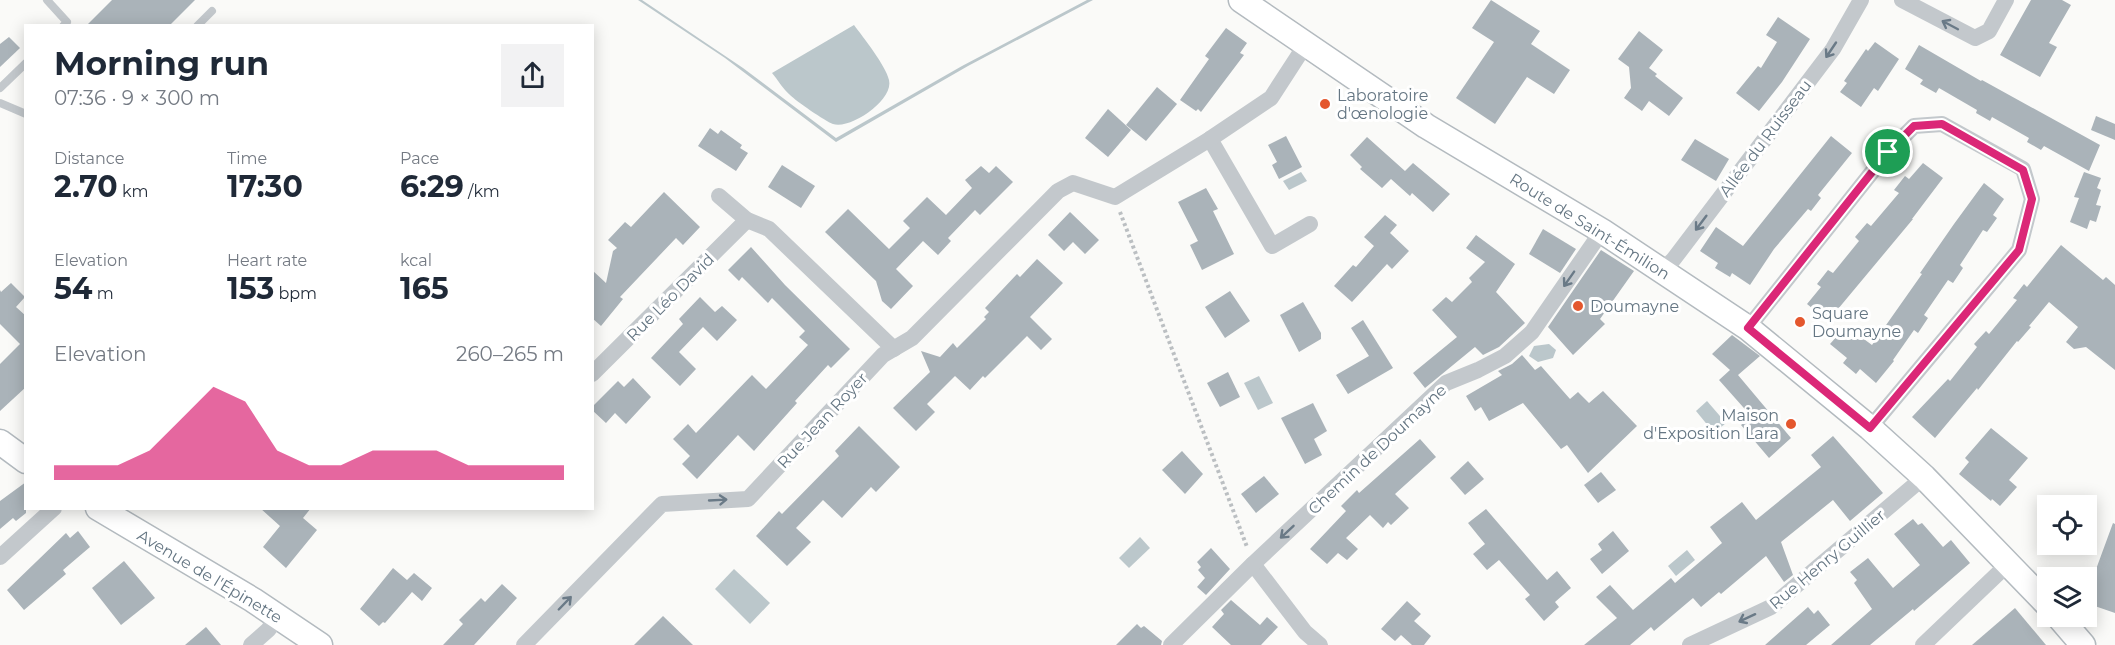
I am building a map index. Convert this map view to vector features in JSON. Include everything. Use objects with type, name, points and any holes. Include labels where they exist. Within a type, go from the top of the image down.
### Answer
[{"type":"street","name":"Route de Saint-Émilion","points":[[1241,0],[1426,126],[1602,231],[1748,328],[1870,428],[1924,477],[2037,594]]},
{"type":"street","name":"Allée du Ruisseau","points":[[1662,271],[1673,260],[1833,49],[1861,0]]},
{"type":"street","points":[[1902,0],[1975,38],[1989,31],[2007,0]]},
{"type":"street","points":[[1115,197],[1210,139],[1271,98],[1306,44]]},
{"type":"street","points":[[1748,328],[1888,152],[1914,126],[1942,124],[2023,170],[2032,199],[2019,250],[1870,428]]},
{"type":"street","points":[[1210,139],[1272,246],[1310,224]]},
{"type":"street","name":"Rue Jean Royer","points":[[524,645],[662,504],[748,499],[883,356],[912,338],[1058,191],[1073,183],[1115,197]]},
{"type":"street","points":[[719,196],[747,220],[769,229],[894,349]]},
{"type":"street","name":"Rue Léo David","points":[[594,372],[747,220]]},
{"type":"street","name":"Chemin de Doumayne","points":[[1171,645],[1253,564],[1446,383],[1505,356],[1532,332],[1602,231]]},
{"type":"street","points":[[0,442],[24,460]]},
{"type":"street","name":"Rue Henry Guillier","points":[[1690,645],[1771,607],[1924,477]]},
{"type":"street","points":[[0,557],[52,510]]},
{"type":"street","name":"Avenue de l'Épinette","points":[[101,510],[320,645]]},
{"type":"street","points":[[1253,564],[1305,632],[1320,645]]},
{"type":"street","points":[[1923,645],[2008,564]]},
{"type":"street","points":[[251,645],[268,630],[278,617]]},
{"type":"street","points":[[2067,627],[2083,645]]},
{"type":"lane","points":[[47,0],[67,22],[65,24]]},
{"type":"lane","points":[[199,24],[212,11]]},
{"type":"lane","points":[[0,88],[24,65]]},
{"type":"lane","points":[[0,103],[24,113]]},
{"type":"path","points":[[1115,197],[1253,564]]},
{"type":"shaded area","points":[[638,0],[642,0],[743,68],[836,138],[962,66],[1087,0],[1093,0],[968,66],[836,142],[725,58]]},
{"type":"shaded area","points":[[854,25],[884,67],[889,80],[889,88],[878,104],[860,118],[840,125],[833,124],[793,98],[772,73]]},
{"type":"shaded area","points":[[1301,172],[1307,181],[1289,190],[1283,181]]},
{"type":"shaded area","points":[[1549,344],[1556,350],[1553,358],[1538,362],[1529,356],[1534,346]]},
{"type":"shaded area","points":[[1259,376],[1273,403],[1258,410],[1244,383]]},
{"type":"shaded area","points":[[1707,401],[1726,423],[1714,433],[1696,411]]},
{"type":"shaded area","points":[[1140,537],[1150,548],[1129,568],[1119,558]]},
{"type":"shaded area","points":[[1687,550],[1695,560],[1676,576],[1668,566]]},
{"type":"shaded area","points":[[734,569],[770,603],[750,624],[715,589]]},
{"type":"building","points":[[112,0],[195,0],[171,24],[88,24]]},
{"type":"building","points":[[1491,0],[1540,31],[1531,44],[1570,70],[1554,94],[1527,77],[1495,124],[1456,98],[1494,42],[1472,28]]},
{"type":"building","points":[[2031,0],[2062,0],[2071,5],[2049,43],[2057,47],[2040,77],[2000,55]]},
{"type":"building","points":[[1778,17],[1810,39],[1782,82],[1759,111],[1736,93],[1758,66],[1761,68],[1777,42],[1766,35]]},
{"type":"building","points":[[1226,28],[1247,43],[1240,53],[1244,55],[1201,112],[1198,109],[1196,111],[1180,100],[1209,59],[1205,56]]},
{"type":"building","points":[[1639,31],[1663,50],[1649,68],[1657,74],[1655,76],[1683,98],[1669,116],[1649,101],[1642,111],[1624,98],[1631,88],[1629,67],[1618,59]]},
{"type":"building","points":[[9,37],[20,48],[0,67],[0,44]]},
{"type":"building","points":[[1875,42],[1899,59],[1878,91],[1874,88],[1861,107],[1840,92],[1847,83],[1844,81],[1866,49],[1868,51]]},
{"type":"building","points":[[1919,45],[2100,145],[2089,171],[2044,146],[2041,150],[2027,142],[2029,138],[1992,117],[1990,121],[1976,113],[1977,110],[1939,88],[1936,93],[1920,84],[1923,80],[1905,69]]},
{"type":"building","points":[[1157,87],[1177,104],[1146,141],[1126,125]]},
{"type":"building","points":[[1108,109],[1131,130],[1108,157],[1085,138]]},
{"type":"building","points":[[2096,116],[2115,124],[2115,140],[2091,130]]},
{"type":"building","points":[[710,128],[718,134],[721,130],[742,145],[740,148],[748,153],[736,171],[698,146]]},
{"type":"building","points":[[1286,136],[1302,167],[1279,179],[1272,165],[1277,162],[1268,145]]},
{"type":"building","points":[[1831,136],[1852,153],[1818,195],[1821,198],[1811,211],[1808,209],[1774,249],[1750,285],[1732,273],[1730,277],[1715,268],[1718,263],[1700,251],[1716,227],[1743,246]]},
{"type":"building","points":[[1367,137],[1405,171],[1413,163],[1450,194],[1433,212],[1412,193],[1410,196],[1391,179],[1382,188],[1360,169],[1362,167],[1350,155]]},
{"type":"building","points":[[1695,139],[1729,159],[1716,181],[1681,160]]},
{"type":"building","points":[[1923,163],[1943,178],[1913,219],[1828,321],[1807,304],[1821,287],[1817,284],[1828,270],[1833,273],[1859,241],[1855,237],[1867,223],[1871,226],[1899,193],[1894,190],[1905,176],[1909,179]]},
{"type":"building","points":[[782,165],[815,186],[801,208],[768,187]]},
{"type":"building","points":[[981,166],[989,173],[996,166],[1013,182],[980,215],[975,210],[948,238],[951,241],[938,255],[923,241],[896,269],[913,286],[891,309],[882,301],[876,281],[825,232],[848,209],[889,249],[910,228],[903,221],[927,197],[946,215],[972,188],[965,180]]},
{"type":"building","points":[[2084,172],[2101,178],[2097,188],[2101,190],[2096,205],[2101,206],[2096,222],[2090,220],[2087,229],[2070,222],[2079,198],[2074,197]]},
{"type":"building","points":[[1984,183],[2004,199],[1993,215],[1997,218],[1987,232],[1983,230],[1960,265],[1963,268],[1953,283],[1948,280],[1924,315],[1928,318],[1918,333],[1914,330],[1894,361],[1876,383],[1860,369],[1856,374],[1843,363],[1847,358],[1830,344],[1846,326],[1872,345]]},
{"type":"building","points":[[1206,188],[1218,209],[1213,211],[1234,254],[1202,270],[1190,245],[1198,241],[1178,202]]},
{"type":"building","points":[[664,192],[700,227],[683,245],[676,238],[620,297],[623,299],[601,326],[594,320],[594,272],[606,283],[613,251],[617,248],[608,240],[625,222],[631,227]]},
{"type":"building","points":[[1070,212],[1099,240],[1085,254],[1073,242],[1064,251],[1048,235]]},
{"type":"building","points":[[1385,215],[1397,225],[1390,233],[1409,251],[1392,269],[1387,264],[1352,302],[1334,286],[1353,265],[1356,267],[1374,246],[1364,237]]},
{"type":"building","points":[[1543,229],[1576,249],[1560,273],[1529,254]]},
{"type":"building","points":[[1476,235],[1515,264],[1496,292],[1525,323],[1499,347],[1483,355],[1475,347],[1425,388],[1413,373],[1457,337],[1432,310],[1446,297],[1452,302],[1472,282],[1469,278],[1485,262],[1466,248]]},
{"type":"building","points":[[2061,245],[2103,280],[2106,277],[2115,285],[2115,370],[2086,347],[2074,349],[2066,342],[2078,327],[2049,302],[2029,326],[2031,327],[1935,438],[1912,417],[1948,379],[1950,381],[1977,347],[1974,344],[1986,331],[1989,334],[2017,300],[2013,298],[2024,284],[2027,287]]},
{"type":"building","points":[[751,247],[785,285],[850,349],[831,368],[828,365],[754,451],[738,435],[697,479],[682,464],[690,456],[673,439],[688,424],[696,433],[752,375],[766,389],[808,345],[799,337],[805,331],[772,298],[768,303],[742,277],[739,281],[728,270]]},
{"type":"building","name":"Doumayne","points":[[1601,250],[1634,271],[1600,319],[1605,324],[1573,355],[1548,327]]},
{"type":"building","points":[[1037,259],[1063,283],[1030,317],[1052,339],[1041,350],[1027,336],[970,390],[955,376],[927,404],[935,412],[916,431],[893,408],[930,372],[921,351],[940,357],[953,343],[957,348],[986,319],[984,317],[989,312],[985,308],[1017,274],[1020,277]]},
{"type":"building","points":[[11,283],[24,296],[16,307],[24,314],[24,389],[0,411],[0,364],[20,344],[0,324],[0,290],[1,292]]},
{"type":"building","points":[[1230,291],[1250,321],[1225,338],[1205,307]]},
{"type":"building","points":[[700,297],[715,312],[722,306],[737,320],[717,341],[703,327],[679,352],[696,369],[680,386],[651,358],[683,324],[679,319]]},
{"type":"building","points":[[1303,302],[1321,333],[1321,339],[1299,352],[1280,315]]},
{"type":"building","points":[[1363,320],[1393,368],[1348,394],[1336,375],[1369,356],[1351,328]]},
{"type":"building","points":[[1732,335],[1760,356],[1738,375],[1791,438],[1769,458],[1741,425],[1751,416],[1719,380],[1730,370],[1712,354]]},
{"type":"building","points":[[1522,355],[1535,370],[1541,366],[1570,399],[1578,392],[1589,403],[1603,391],[1637,426],[1588,473],[1567,445],[1561,449],[1523,403],[1489,421],[1481,407],[1475,411],[1466,396],[1502,375],[1498,371],[1512,364]]},
{"type":"building","points":[[1228,372],[1240,397],[1220,407],[1207,383]]},
{"type":"building","points":[[633,378],[651,397],[626,424],[615,413],[606,423],[594,412],[594,405],[618,381],[624,387]]},
{"type":"building","points":[[1313,403],[1327,431],[1314,439],[1322,455],[1305,464],[1281,418]]},
{"type":"building","points":[[859,426],[900,467],[876,492],[871,487],[842,518],[823,500],[796,528],[811,542],[787,566],[756,536],[779,511],[782,514],[839,456],[835,451]]},
{"type":"building","points":[[1991,428],[2028,458],[2009,480],[2017,487],[2000,506],[1959,474],[1969,462],[1965,458]]},
{"type":"building","points":[[1833,436],[1883,493],[1850,521],[1833,500],[1781,542],[1793,575],[1784,582],[1766,556],[1721,594],[1719,592],[1701,607],[1693,598],[1654,631],[1651,627],[1630,645],[1584,645],[1617,618],[1596,597],[1610,585],[1633,610],[1671,578],[1675,583],[1722,543],[1710,527],[1742,502],[1756,520],[1821,467],[1811,455]]},
{"type":"building","points":[[1420,439],[1436,457],[1395,494],[1409,508],[1391,525],[1388,522],[1383,528],[1370,515],[1346,538],[1358,549],[1347,560],[1338,553],[1327,564],[1310,549],[1346,511],[1341,506],[1357,490],[1359,493]]},
{"type":"building","points":[[1182,451],[1203,474],[1185,494],[1162,470]]},
{"type":"building","points":[[1468,461],[1484,479],[1465,495],[1450,478]]},
{"type":"building","points":[[1601,472],[1616,490],[1598,503],[1584,485]]},
{"type":"building","points":[[1264,476],[1279,494],[1256,513],[1241,494]]},
{"type":"building","points":[[24,483],[26,513],[16,521],[13,518],[0,529],[0,501]]},
{"type":"building","points":[[1486,509],[1547,580],[1557,571],[1571,588],[1555,602],[1559,607],[1544,621],[1525,599],[1530,595],[1499,560],[1487,570],[1473,554],[1485,544],[1468,523]]},
{"type":"building","points":[[262,510],[309,510],[303,518],[317,530],[286,568],[263,547],[280,526]]},
{"type":"building","points":[[1913,519],[1918,525],[1922,523],[1943,547],[1951,540],[1970,563],[1870,645],[1831,645],[1872,609],[1854,583],[1857,580],[1850,572],[1868,558],[1893,588],[1920,565],[1894,534]]},
{"type":"building","points":[[2113,523],[2115,524],[2115,613],[2097,607],[2097,567]]},
{"type":"building","points":[[78,531],[90,547],[63,570],[66,574],[24,610],[7,590],[66,533],[70,538]]},
{"type":"building","points":[[1613,531],[1629,551],[1602,574],[1590,559],[1602,550],[1598,544]]},
{"type":"building","points":[[1211,548],[1230,569],[1206,595],[1197,587],[1205,578],[1198,570],[1201,567],[1197,562]]},
{"type":"building","points":[[124,561],[155,598],[121,625],[92,588]]},
{"type":"building","points":[[393,568],[407,580],[414,573],[432,588],[422,601],[412,592],[385,623],[379,626],[360,609]]},
{"type":"building","points":[[502,584],[517,598],[474,645],[443,645],[463,624],[459,620],[481,598],[485,602]]},
{"type":"building","points":[[1231,600],[1260,625],[1267,617],[1278,627],[1261,645],[1231,645],[1212,627],[1224,614],[1221,610]]},
{"type":"building","points":[[1407,601],[1421,614],[1414,621],[1431,636],[1424,645],[1412,645],[1401,635],[1395,641],[1381,629]]},
{"type":"building","points":[[1808,607],[1814,614],[1818,610],[1830,625],[1806,645],[1765,645]]},
{"type":"building","points":[[2015,608],[2046,645],[1972,645]]},
{"type":"building","points":[[663,616],[693,645],[634,645]]},
{"type":"building","points":[[1137,624],[1141,628],[1144,626],[1162,641],[1161,645],[1116,645]]},
{"type":"building","points":[[206,627],[221,645],[185,645]]},
{"type":"place","name":"Laboratoire d'œnologie","points":[[1325,104]]},
{"type":"place","name":"Doumayne","points":[[1578,306]]},
{"type":"place","name":"Square Doumayne","points":[[1800,322]]},
{"type":"place","name":"Maison d'Exposition Lara","points":[[1791,424]]},
{"type":"route","points":[[1942,124],[2023,170],[2032,199],[2019,250],[1870,428],[1748,328],[1888,152],[1914,126],[1942,124]]}]
